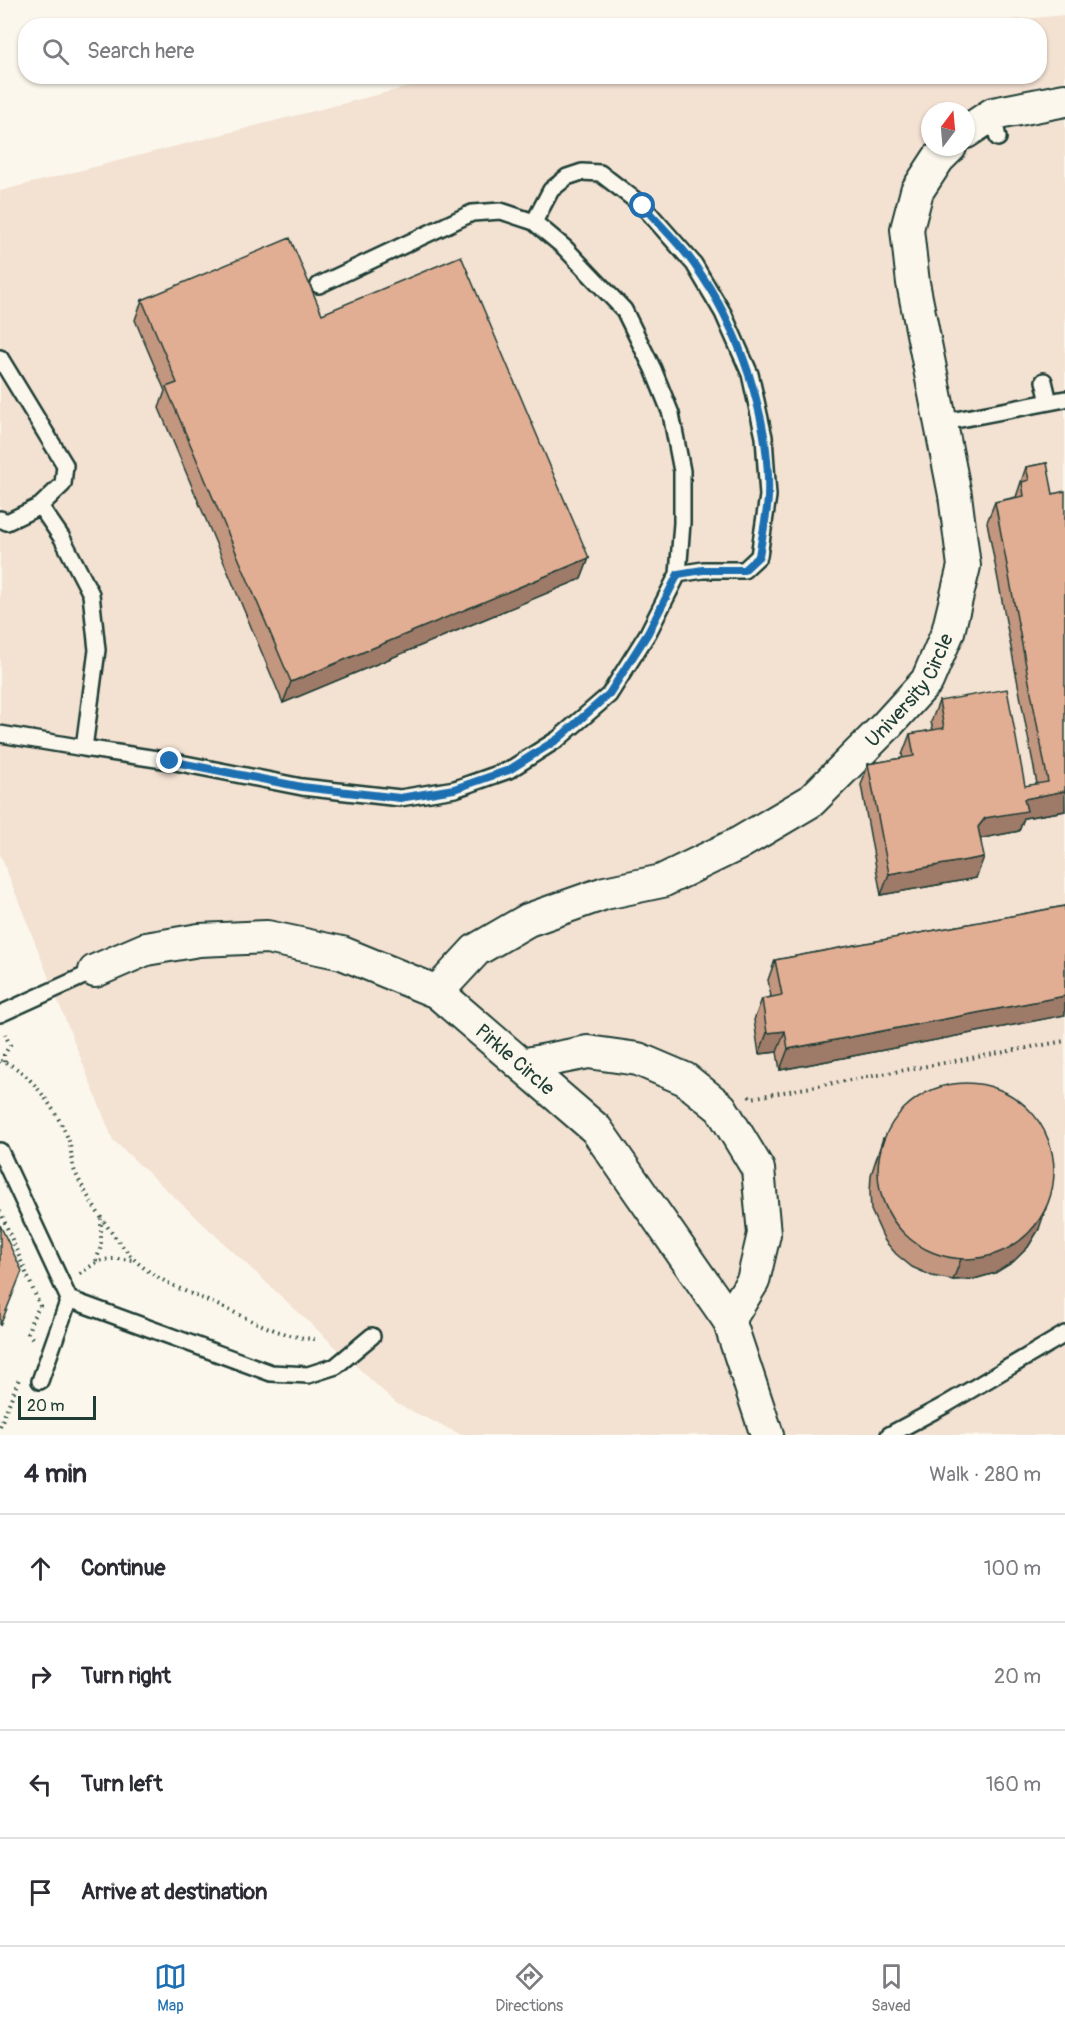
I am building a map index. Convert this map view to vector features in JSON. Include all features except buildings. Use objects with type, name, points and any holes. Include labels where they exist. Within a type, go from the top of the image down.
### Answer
[{"type":"street","points":[[975,130],[1064,105]]},
{"type":"street","name":"University Circle","points":[[437,992],[476,950],[528,920],[605,893],[662,881],[738,844],[811,801],[927,681],[948,632],[963,566],[956,495],[940,423],[906,229],[917,191],[941,156]]},
{"type":"street","name":"Pirkle Circle","points":[[95,971],[146,950],[198,940],[267,938],[342,953],[437,992],[596,1129],[729,1320],[767,1435]]},
{"type":"street","points":[[522,1065],[588,1052],[638,1059],[685,1079],[721,1108],[758,1170],[764,1234],[753,1281],[729,1320]]},
{"type":"lane","points":[[534,222],[551,190],[567,177],[582,172],[600,173],[643,206],[694,264],[723,313],[750,374],[764,437],[768,496],[759,556],[744,570],[703,570],[678,574]]},
{"type":"lane","points":[[0,734],[170,761],[302,787],[400,798],[454,789],[509,770],[558,739],[609,694],[648,633],[678,574],[682,471],[671,414],[653,369],[624,310],[564,248],[534,222],[501,211],[472,213],[319,285]]},
{"type":"lane","points":[[0,358],[65,465],[63,484],[40,506],[7,522],[0,519]]},
{"type":"lane","points":[[1044,381],[1049,402]]},
{"type":"lane","points":[[940,423],[1065,399]]},
{"type":"lane","points":[[40,506],[62,538],[91,594],[97,651],[84,747]]},
{"type":"lane","points":[[0,1014],[95,971]]},
{"type":"lane","points":[[0,1151],[69,1299],[40,1381]]},
{"type":"lane","points":[[69,1299],[271,1373],[308,1375],[336,1366],[372,1336]]},
{"type":"lane","points":[[889,1435],[945,1405],[1065,1334]]},
{"type":"path","points":[[4,1034],[10,1045],[2,1061],[21,1074],[47,1099],[63,1126],[70,1144],[74,1170],[100,1216],[135,1260],[168,1283],[252,1321],[304,1339],[315,1339]]},
{"type":"path","points":[[744,1090],[750,1098],[1065,1041]]},
{"type":"path","points":[[0,1211],[40,1306],[32,1319],[28,1333],[34,1341]]},
{"type":"path","points":[[96,1262],[101,1247],[100,1216]]},
{"type":"path","points":[[78,1276],[96,1262],[110,1258],[135,1260]]},
{"type":"path","points":[[0,1426],[21,1373]]},
{"type":"shaded area","points":[[1065,15],[1065,1435],[462,1435],[397,1404],[113,1140],[0,854],[0,191],[420,84],[1047,84],[1047,18],[1033,18]]},
{"type":"route","points":[[170,761],[302,787],[400,798],[454,789],[509,770],[558,739],[609,694],[648,633],[678,574],[703,570],[744,570],[759,556],[768,496],[764,437],[750,374],[723,313],[694,264],[643,206]]}]
